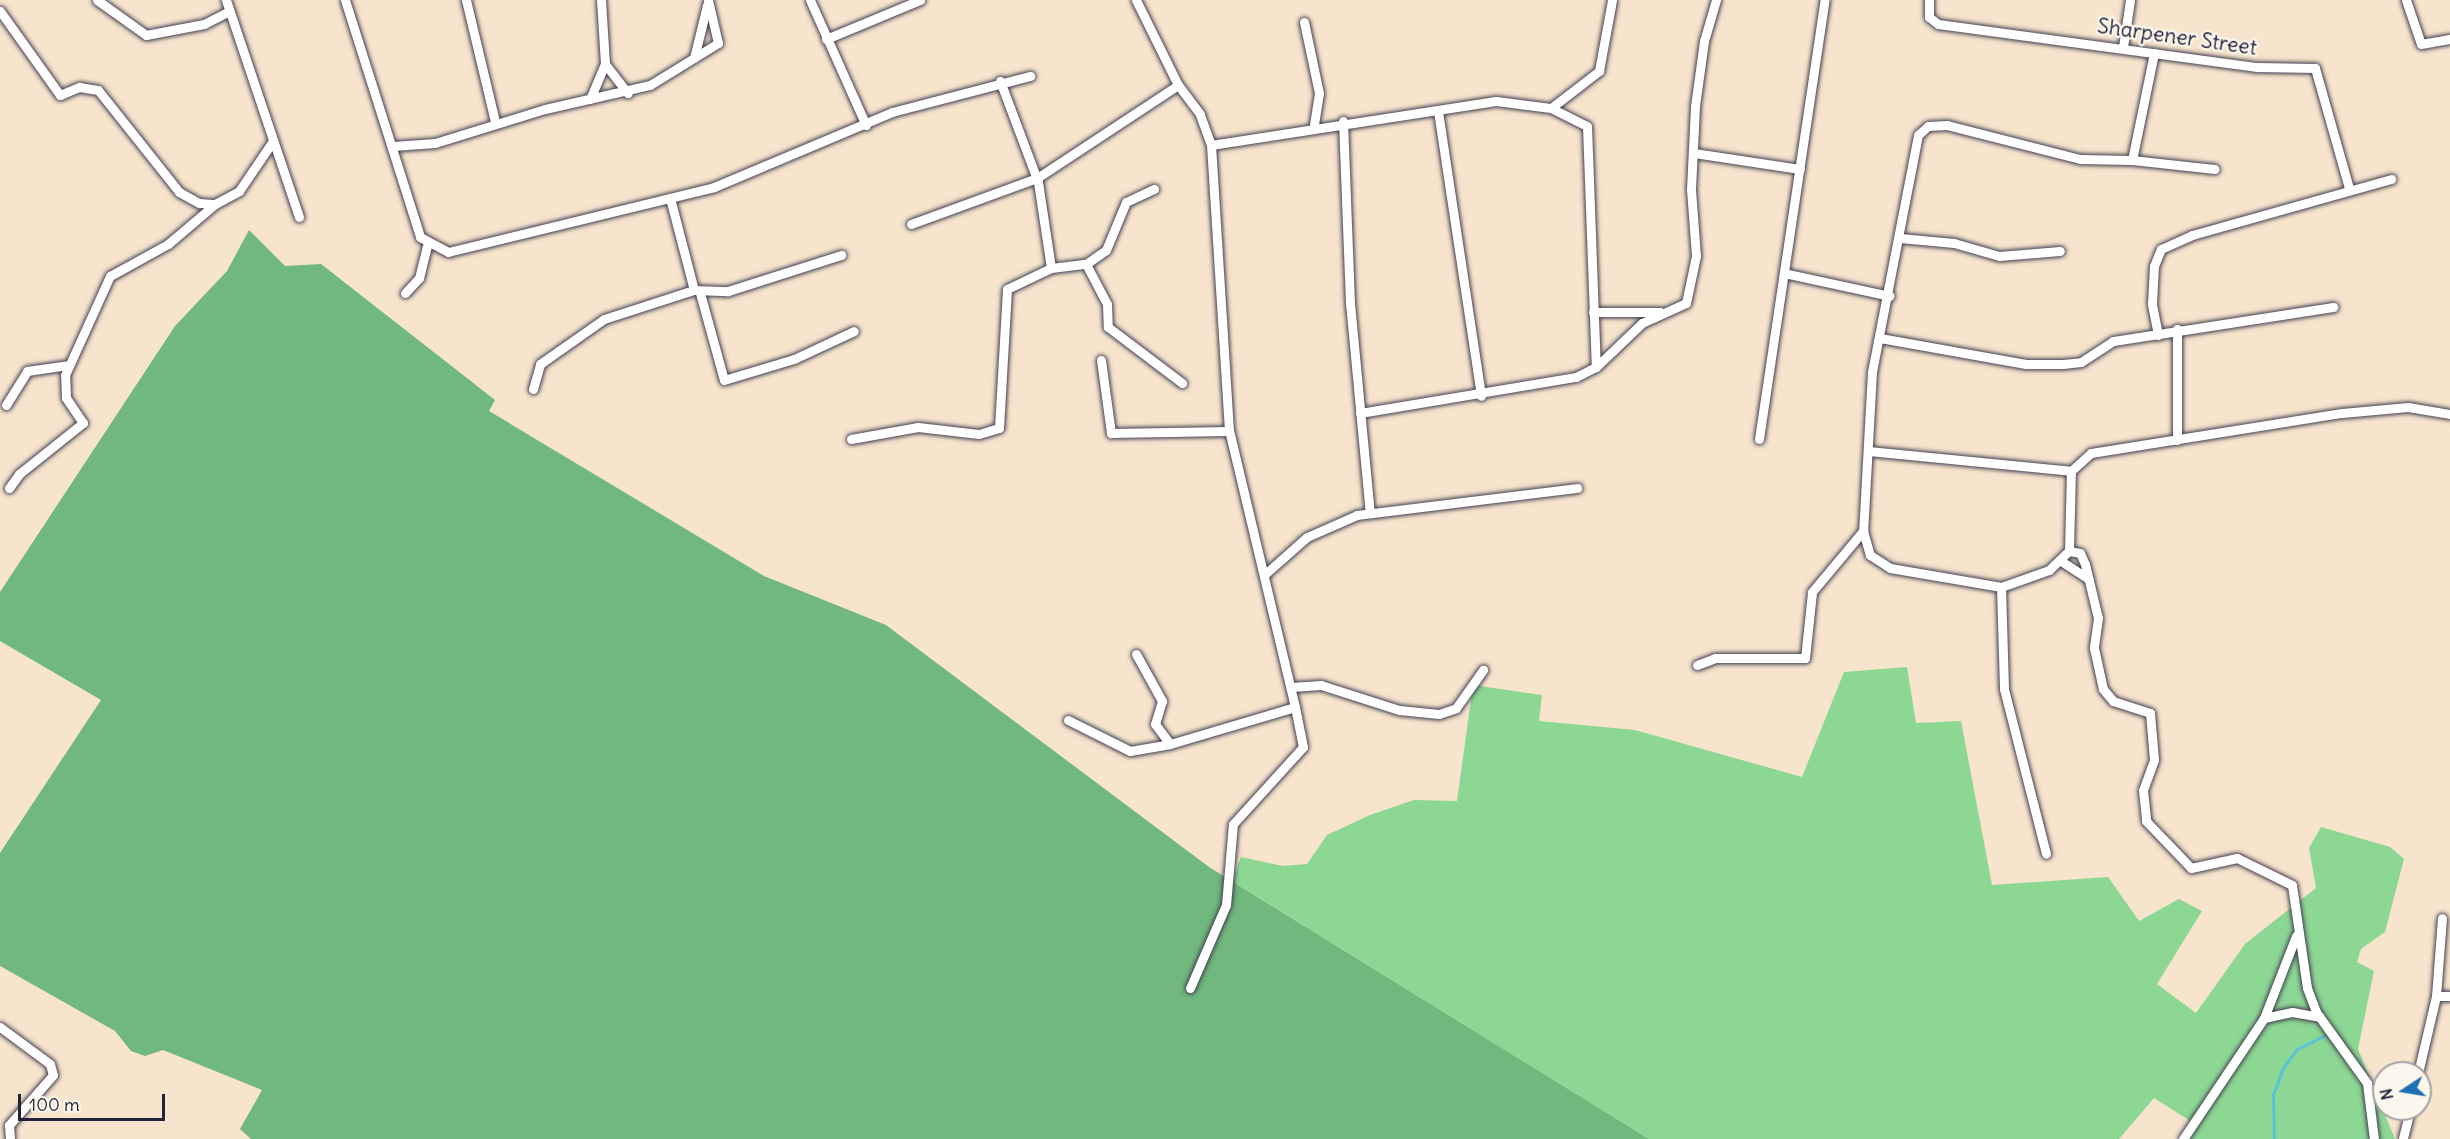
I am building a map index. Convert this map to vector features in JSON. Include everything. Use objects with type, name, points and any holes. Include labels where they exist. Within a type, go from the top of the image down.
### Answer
[{"type":"street","points":[[97,0],[146,35],[195,27],[229,11]]},
{"type":"street","points":[[226,0],[299,217]]},
{"type":"street","points":[[345,0],[393,146],[405,197],[428,245],[419,278],[405,293]]},
{"type":"street","points":[[466,0],[495,122]]},
{"type":"street","points":[[590,99],[605,64],[601,0]]},
{"type":"street","points":[[810,0],[866,125]]},
{"type":"street","points":[[826,39],[920,0]]},
{"type":"street","points":[[1136,0],[1178,85],[1200,114],[1211,145],[1229,431],[1291,687],[1303,747],[1233,825],[1226,905],[1190,988]]},
{"type":"street","points":[[1551,108],[1599,71],[1612,0]]},
{"type":"street","points":[[1360,413],[1481,396],[1576,377],[1596,368],[1662,312],[1686,303],[1695,282],[1694,153],[1704,41],[1716,0]]},
{"type":"street","points":[[1759,440],[1825,0]]},
{"type":"street","name":"Sharpener Street","points":[[1929,0],[1929,17],[1938,24],[2123,47],[2257,67],[2315,68],[2349,188]]},
{"type":"street","points":[[2123,47],[2130,0]]},
{"type":"street","points":[[2406,0],[2421,44],[2450,39]]},
{"type":"street","points":[[393,146],[435,143],[495,122],[590,99],[628,93],[689,64],[717,43],[708,1]]},
{"type":"street","points":[[689,64],[700,48],[708,1]]},
{"type":"street","points":[[0,11],[60,95],[79,87],[98,90],[179,192],[214,204]]},
{"type":"street","points":[[1304,22],[1319,106],[1314,125]]},
{"type":"street","points":[[2132,160],[2154,52]]},
{"type":"street","points":[[605,64],[628,93]]},
{"type":"street","points":[[428,245],[459,253],[670,198],[767,169],[866,125],[1000,81],[1030,76]]},
{"type":"street","points":[[1000,81],[1037,178],[1051,268]]},
{"type":"street","points":[[911,224],[1037,178],[1178,85]]},
{"type":"street","points":[[1211,145],[1314,125],[1438,111],[1496,101],[1551,108],[1587,126],[1596,368]]},
{"type":"street","points":[[1319,106],[1332,123]]},
{"type":"street","points":[[1438,111],[1481,396]]},
{"type":"street","points":[[1343,121],[1344,217],[1370,513]]},
{"type":"street","points":[[2214,169],[2132,160],[2080,159],[1969,129],[1928,126],[1918,135],[1890,296],[1872,372],[1863,531],[1870,555],[1879,564],[2001,587],[2061,561],[2069,551],[2071,471],[2091,453],[2342,412],[2408,406],[2450,414]]},
{"type":"street","points":[[9,488],[19,474],[83,423],[66,398],[68,365],[110,276],[168,244],[214,204],[245,185],[273,141]]},
{"type":"street","points":[[1694,153],[1800,170]]},
{"type":"street","points":[[2158,335],[2152,304],[2154,266],[2161,249],[2349,188],[2391,179]]},
{"type":"street","points":[[851,439],[918,427],[979,434],[999,428],[1007,289],[1051,268],[1086,264],[1106,250],[1126,201],[1154,189]]},
{"type":"street","points":[[670,198],[724,380],[794,359],[854,331]]},
{"type":"street","points":[[1900,238],[1954,243],[1999,256],[2060,251]]},
{"type":"street","points":[[533,389],[540,364],[579,334],[637,305],[697,291],[728,291],[841,255]]},
{"type":"street","points":[[1086,264],[1107,304],[1108,327],[1182,383]]},
{"type":"street","points":[[1784,273],[1890,296]]},
{"type":"street","points":[[1880,338],[2026,364],[2063,364],[2081,362],[2114,341],[2158,335],[2176,329],[2333,308]]},
{"type":"street","points":[[1593,312],[1662,312]]},
{"type":"street","points":[[2176,329],[2177,440]]},
{"type":"street","points":[[1101,360],[1111,433],[1229,431]]},
{"type":"street","points":[[6,405],[27,371],[68,365]]},
{"type":"street","points":[[1868,451],[2071,471]]},
{"type":"street","points":[[1264,575],[1307,537],[1370,513],[1446,500],[1576,488]]},
{"type":"street","points":[[1697,665],[1715,658],[1805,658],[1812,592],[1863,531]]},
{"type":"street","points":[[2069,551],[2080,553],[2089,579],[2098,618],[2094,648],[2103,689],[2113,701],[2144,709],[2152,724],[2154,760],[2143,790],[2146,821],[2190,868],[2237,858],[2292,885],[2298,909],[2296,934],[2304,977],[2320,1017],[2367,1083],[2374,1139]]},
{"type":"street","points":[[2061,561],[2089,579]]},
{"type":"street","points":[[2001,587],[2004,689],[2046,854]]},
{"type":"street","points":[[1136,654],[1162,700],[1155,724],[1170,744]]},
{"type":"street","points":[[1291,687],[1321,685],[1400,710],[1439,714],[1456,708],[1483,670]]},
{"type":"street","points":[[1068,720],[1130,751],[1170,744],[1295,707]]},
{"type":"street","points":[[2421,1061],[2436,996],[2442,918]]},
{"type":"street","points":[[2183,1139],[2264,1018],[2296,934]]},
{"type":"street","points":[[2436,996],[2450,996]]},
{"type":"street","points":[[2264,1018],[2292,1012],[2320,1017]]},
{"type":"street","points":[[0,1027],[50,1064],[53,1075],[9,1125],[9,1139]]},
{"type":"street","points":[[2403,1138],[2407,1121]]},
{"type":"green space","points":[[249,230],[285,266],[321,264],[495,400],[489,411],[764,576],[886,625],[1209,867],[1649,1139],[251,1139],[240,1129],[262,1090],[163,1050],[145,1056],[131,1051],[115,1031],[0,966],[0,853],[101,700],[0,641],[0,592],[175,326],[227,271]]},
{"type":"green space","points":[[1907,667],[1916,723],[1961,721],[1992,885],[2108,877],[2139,921],[2179,899],[2202,911],[2157,984],[2196,1013],[2245,944],[2316,888],[2309,848],[2321,827],[2390,847],[2404,859],[2385,932],[2361,949],[2357,962],[2374,971],[2358,1049],[2372,1083],[2372,1121],[2388,1121],[2395,1139],[2188,1139],[2195,1124],[2154,1098],[2119,1139],[1649,1139],[1232,881],[1241,857],[1283,866],[1307,864],[1327,835],[1370,815],[1414,800],[1457,801],[1473,685],[1542,695],[1539,721],[1635,730],[1802,777],[1844,672]]},
{"type":"waterway","points":[[2274,1139],[2273,1095],[2283,1068],[2297,1049],[2324,1036]]}]
